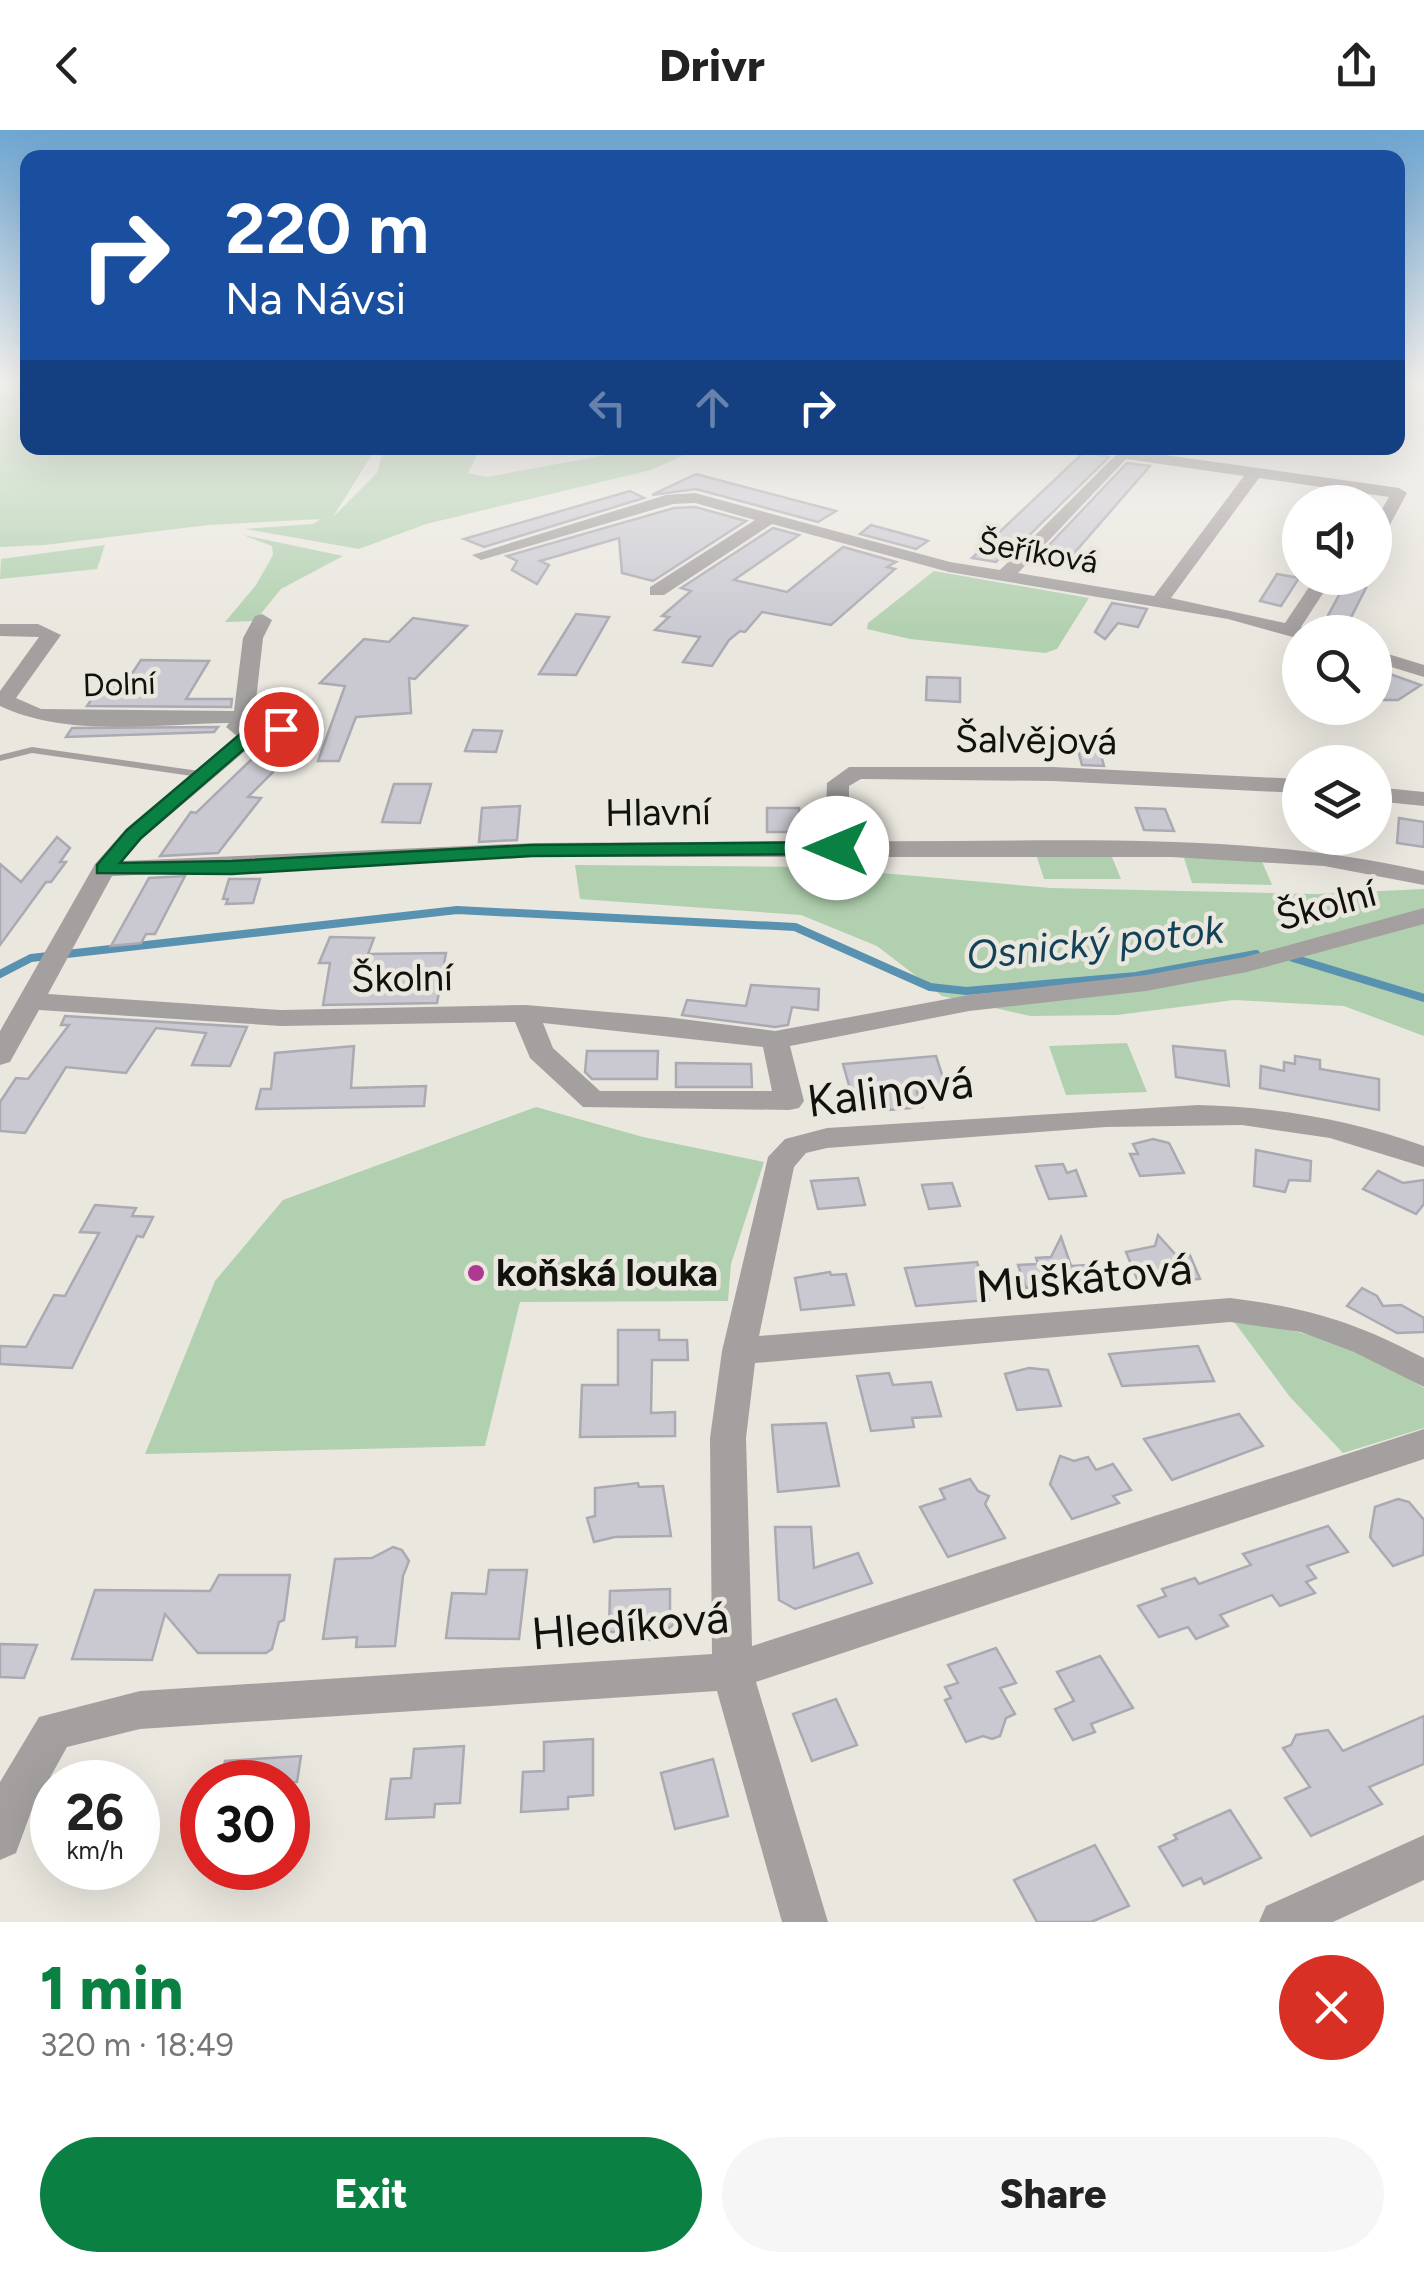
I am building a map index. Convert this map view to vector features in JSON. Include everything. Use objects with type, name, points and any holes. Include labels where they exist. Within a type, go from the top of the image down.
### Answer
[{"type":"street","points":[[1004,576],[1110,467]]},
{"type":"street","points":[[1211,467],[1342,485]]},
{"type":"street","points":[[1158,602],[1256,473]]},
{"type":"street","name":"Šeříková","points":[[481,555],[672,499],[695,498],[949,567],[1230,614],[1282,628]]},
{"type":"street","points":[[657,591],[768,518]]},
{"type":"street","points":[[0,1056],[16,1017],[104,869],[134,834],[206,774],[248,725],[252,638],[262,620]]},
{"type":"street","points":[[0,630],[38,630],[51,635],[2,698]]},
{"type":"street","points":[[1392,661],[1424,671]]},
{"type":"street","name":"Dolní","points":[[2,698],[36,715],[58,718],[248,725]]},
{"type":"street","name":"Šalvějová","points":[[837,848],[838,783],[857,772],[1054,774],[1282,785]]},
{"type":"street","points":[[1392,796],[1424,799]]},
{"type":"street","name":"Hlavní","points":[[104,869],[232,868],[531,850],[837,848],[1294,853],[1371,864],[1424,878]]},
{"type":"street","name":"Školní","points":[[16,1017],[281,1018],[526,1013],[666,1025],[774,1040],[969,1003],[1146,984],[1247,964],[1424,916]]},
{"type":"street","points":[[526,1013],[540,1052],[592,1100],[789,1101],[774,1040]]},
{"type":"street","name":"Kalinová","points":[[805,1922],[732,1671],[728,1438],[739,1351],[780,1164],[796,1146],[827,1138],[1179,1113],[1248,1114],[1317,1123],[1424,1156]]},
{"type":"street","name":"Muškátová","points":[[739,1351],[1230,1310],[1304,1320],[1366,1343],[1424,1374]]},
{"type":"street","name":"Hledíková","points":[[0,1838],[12,1802],[54,1731],[140,1710],[732,1671],[1424,1444]]},
{"type":"street","points":[[1282,1922],[1424,1857]]},
{"type":"lane","points":[[0,758],[32,750],[206,774]]},
{"type":"green space","points":[[0,467],[364,467],[333,517],[379,467],[471,467],[468,473],[487,477],[543,467],[658,467],[426,524],[359,549],[245,529],[313,524],[321,519],[208,525],[0,547]]},
{"type":"green space","points":[[243,535],[343,556],[281,589],[255,621],[225,622],[256,585],[273,555],[272,546]]},
{"type":"green space","points":[[105,545],[97,569],[0,579],[1,559]]},
{"type":"green space","points":[[934,571],[1089,598],[1057,649],[1045,653],[910,639],[867,629],[868,623]]},
{"type":"green space","points":[[1037,857],[1112,857],[1121,879],[1044,879]]},
{"type":"green space","points":[[1184,858],[1261,859],[1272,885],[1192,883]]},
{"type":"green space","points":[[575,865],[813,867],[1051,888],[1316,894],[1424,889],[1424,1036],[1344,1006],[1234,1000],[1117,1015],[1030,1016],[942,996],[877,946],[801,915],[580,899]]},
{"type":"green space","points":[[1127,1043],[1147,1092],[1066,1095],[1049,1046]]},
{"type":"green space","name":"koňská louka","points":[[536,1107],[643,1137],[764,1162],[731,1264],[728,1301],[520,1302],[485,1446],[145,1454],[215,1281],[283,1200]]},
{"type":"green space","points":[[1235,1323],[1312,1336],[1356,1351],[1400,1374],[1424,1388],[1424,1428],[1343,1453],[1290,1397]]},
{"type":"building","points":[[1069,467],[1099,467],[1008,556],[1002,555],[996,562],[972,558]]},
{"type":"building","points":[[1124,467],[1149,467],[1062,567],[1034,561]]},
{"type":"building","points":[[696,474],[836,511],[818,522],[696,489],[652,495]]},
{"type":"building","points":[[630,491],[644,498],[484,547],[464,539]]},
{"type":"building","points":[[695,507],[746,521],[653,581],[622,573],[619,538],[540,561],[549,565],[537,584],[512,570],[517,561],[507,556],[674,508]]},
{"type":"building","points":[[871,525],[928,541],[916,549],[860,534]]},
{"type":"building","points":[[773,528],[799,535],[734,580],[787,592],[843,547],[896,562],[887,567],[895,569],[831,625],[762,612],[745,632],[740,631],[729,640],[712,666],[683,662],[700,637],[655,630],[669,617],[662,616],[691,591],[681,588]]},
{"type":"building","points":[[1277,574],[1282,575],[1282,595],[1288,595],[1281,606],[1260,601]]},
{"type":"building","points":[[1339,595],[1362,595],[1352,615],[1328,615]]},
{"type":"building","points":[[1112,603],[1147,609],[1138,627],[1118,623],[1105,639],[1095,632]]},
{"type":"building","points":[[576,614],[609,617],[576,675],[539,674]]},
{"type":"building","points":[[413,618],[467,626],[415,679],[409,678],[411,713],[356,717],[339,761],[318,761],[345,686],[320,683],[364,639],[389,642]]},
{"type":"building","points":[[141,660],[209,661],[186,699],[232,699],[231,707],[87,706],[104,681],[127,681]]},
{"type":"building","points":[[1392,675],[1421,685],[1392,700]]},
{"type":"building","points":[[927,677],[960,678],[960,702],[926,700]]},
{"type":"building","points":[[218,727],[214,732],[66,737],[72,728]]},
{"type":"building","points":[[473,730],[502,731],[496,752],[465,751]]},
{"type":"building","points":[[1076,743],[1098,744],[1104,766],[1082,765]]},
{"type":"building","points":[[255,756],[284,761],[248,797],[261,798],[218,853],[160,856],[191,812],[196,813]]},
{"type":"building","points":[[394,784],[431,784],[420,823],[382,822]]},
{"type":"building","points":[[520,806],[517,840],[479,842],[482,808]]},
{"type":"building","points":[[767,808],[799,808],[800,832],[767,832]]},
{"type":"building","points":[[1136,808],[1165,809],[1174,831],[1144,830]]},
{"type":"building","points":[[1399,818],[1424,822],[1424,847],[1397,843]]},
{"type":"building","points":[[57,837],[70,848],[60,862],[66,862],[51,882],[46,882],[0,945],[0,864],[21,882]]},
{"type":"building","points":[[185,876],[155,934],[146,934],[141,943],[111,946],[149,878]]},
{"type":"building","points":[[229,879],[260,879],[253,903],[226,904],[228,899],[223,899]]},
{"type":"building","points":[[330,937],[374,938],[368,954],[446,953],[437,1003],[323,1005],[330,963],[319,963]]},
{"type":"building","points":[[751,985],[819,989],[818,1010],[792,1007],[788,1025],[775,1027],[682,1015],[687,1000],[746,1006]]},
{"type":"building","points":[[65,1016],[247,1027],[230,1066],[192,1065],[206,1033],[156,1028],[126,1073],[66,1067],[25,1133],[0,1131],[0,1102],[16,1078],[28,1079],[69,1025],[61,1025]]},
{"type":"building","points":[[354,1046],[351,1088],[426,1086],[424,1106],[256,1109],[261,1089],[271,1089],[275,1053]]},
{"type":"building","points":[[1173,1046],[1225,1051],[1229,1086],[1176,1077]]},
{"type":"building","points":[[587,1051],[658,1051],[657,1079],[592,1079],[585,1072]]},
{"type":"building","points":[[936,1056],[947,1090],[917,1092],[922,1107],[890,1110],[886,1094],[852,1096],[843,1064]]},
{"type":"building","points":[[1295,1056],[1320,1060],[1320,1069],[1379,1079],[1379,1110],[1260,1088],[1261,1066],[1284,1071],[1284,1062],[1295,1064]]},
{"type":"building","points":[[676,1063],[751,1064],[752,1087],[676,1087]]},
{"type":"building","points":[[1153,1139],[1169,1143],[1184,1173],[1140,1176],[1130,1154],[1138,1154],[1133,1144]]},
{"type":"building","points":[[1256,1150],[1311,1161],[1310,1181],[1289,1180],[1285,1192],[1254,1186]]},
{"type":"building","points":[[1063,1164],[1067,1173],[1076,1170],[1086,1196],[1049,1199],[1036,1166]]},
{"type":"building","points":[[1378,1171],[1403,1183],[1424,1180],[1424,1204],[1416,1214],[1363,1189]]},
{"type":"building","points":[[858,1178],[865,1205],[818,1209],[811,1181]]},
{"type":"building","points":[[952,1183],[960,1206],[929,1209],[922,1185]]},
{"type":"building","points":[[95,1205],[136,1208],[132,1216],[153,1217],[143,1237],[137,1236],[72,1368],[0,1364],[0,1346],[26,1347],[54,1295],[65,1296],[99,1233],[80,1232]]},
{"type":"building","points":[[1158,1235],[1175,1254],[1189,1253],[1200,1279],[1155,1283],[1153,1278],[1137,1279],[1126,1252],[1155,1246]]},
{"type":"building","points":[[1061,1237],[1071,1266],[1087,1265],[1096,1288],[1048,1292],[1046,1286],[1026,1288],[1018,1265],[1038,1264],[1036,1258],[1051,1257]]},
{"type":"building","points":[[977,1262],[989,1300],[916,1306],[905,1268]]},
{"type":"building","points":[[830,1272],[846,1274],[854,1305],[801,1310],[795,1278]]},
{"type":"building","points":[[1362,1288],[1377,1296],[1383,1306],[1401,1305],[1424,1318],[1424,1332],[1397,1333],[1347,1306]]},
{"type":"building","points":[[618,1330],[659,1330],[659,1340],[687,1340],[688,1360],[652,1360],[651,1413],[675,1412],[675,1436],[580,1437],[582,1385],[618,1385]]},
{"type":"building","points":[[1198,1346],[1214,1381],[1122,1386],[1109,1354]]},
{"type":"building","points":[[1029,1368],[1048,1370],[1061,1406],[1017,1410],[1005,1374]]},
{"type":"building","points":[[889,1373],[893,1385],[931,1382],[941,1416],[912,1418],[914,1427],[871,1431],[857,1376]]},
{"type":"building","points":[[1239,1414],[1263,1446],[1172,1480],[1144,1439]]},
{"type":"building","points":[[826,1423],[839,1486],[778,1492],[772,1425]]},
{"type":"building","points":[[1060,1456],[1074,1461],[1088,1457],[1096,1470],[1113,1464],[1131,1490],[1113,1496],[1119,1503],[1072,1519],[1050,1484]]},
{"type":"building","points":[[970,1479],[978,1491],[989,1496],[985,1504],[1005,1538],[948,1557],[920,1507],[945,1499],[940,1489]]},
{"type":"building","points":[[638,1483],[639,1487],[663,1486],[671,1536],[615,1537],[594,1542],[587,1518],[595,1516],[595,1488]]},
{"type":"building","points":[[1398,1499],[1409,1502],[1424,1520],[1424,1547],[1423,1555],[1393,1566],[1370,1537],[1375,1507]]},
{"type":"building","points":[[1328,1526],[1348,1552],[1307,1566],[1316,1578],[1306,1582],[1315,1593],[1280,1606],[1272,1595],[1220,1615],[1228,1626],[1196,1639],[1188,1627],[1159,1637],[1138,1606],[1166,1596],[1162,1589],[1195,1578],[1199,1584],[1251,1565],[1243,1554]]},
{"type":"building","points":[[775,1527],[811,1527],[814,1568],[858,1553],[872,1583],[795,1609],[779,1600]]},
{"type":"building","points":[[393,1547],[402,1550],[409,1561],[403,1576],[395,1646],[356,1647],[357,1637],[323,1639],[335,1559],[372,1558]]},
{"type":"building","points":[[489,1570],[527,1570],[519,1639],[446,1638],[452,1593],[486,1594]]},
{"type":"building","points":[[219,1575],[290,1575],[284,1620],[279,1622],[272,1649],[266,1653],[198,1653],[165,1614],[152,1660],[72,1659],[95,1590],[210,1591]]},
{"type":"building","points":[[670,1589],[670,1610],[680,1618],[666,1631],[650,1632],[650,1640],[628,1640],[628,1632],[609,1632],[610,1591]]},
{"type":"building","points":[[0,1644],[37,1645],[24,1678],[0,1677]]},
{"type":"building","points":[[996,1648],[1016,1683],[1000,1688],[1015,1714],[1006,1718],[1000,1736],[966,1742],[945,1700],[951,1698],[945,1687],[958,1683],[948,1665]]},
{"type":"building","points":[[1100,1656],[1133,1708],[1091,1724],[1095,1732],[1073,1740],[1055,1709],[1074,1701],[1057,1672]]},
{"type":"building","points":[[836,1699],[857,1745],[812,1761],[793,1714]]},
{"type":"building","points":[[1424,1716],[1424,1764],[1369,1787],[1382,1804],[1311,1836],[1285,1798],[1310,1787],[1283,1748],[1291,1745],[1296,1735],[1328,1730],[1343,1751]]},
{"type":"building","points":[[593,1739],[593,1795],[568,1797],[568,1809],[521,1812],[523,1772],[544,1771],[544,1742]]},
{"type":"building","points":[[464,1746],[460,1803],[435,1804],[434,1817],[386,1819],[391,1779],[411,1778],[414,1749]]},
{"type":"building","points":[[301,1756],[300,1760],[240,1760]]},
{"type":"building","points":[[713,1759],[728,1816],[675,1829],[661,1773]]},
{"type":"building","points":[[1230,1810],[1261,1858],[1204,1884],[1201,1878],[1183,1886],[1159,1847],[1177,1839],[1174,1835]]},
{"type":"building","points":[[1095,1845],[1129,1906],[1091,1922],[1037,1922],[1014,1880]]},
{"type":"waterway","name":"Osnický potok","points":[[0,974],[31,958],[457,910],[795,927],[930,987],[966,991],[1136,976],[1256,954]]},
{"type":"waterway","name":"Osnický potok","points":[[1293,958],[1424,998]]},
{"type":"place","name":"koňská louka","points":[[476,1273]]},
{"type":"route","points":[[281,729],[252,734],[134,834],[104,869],[232,868],[531,850],[837,848]]}]
